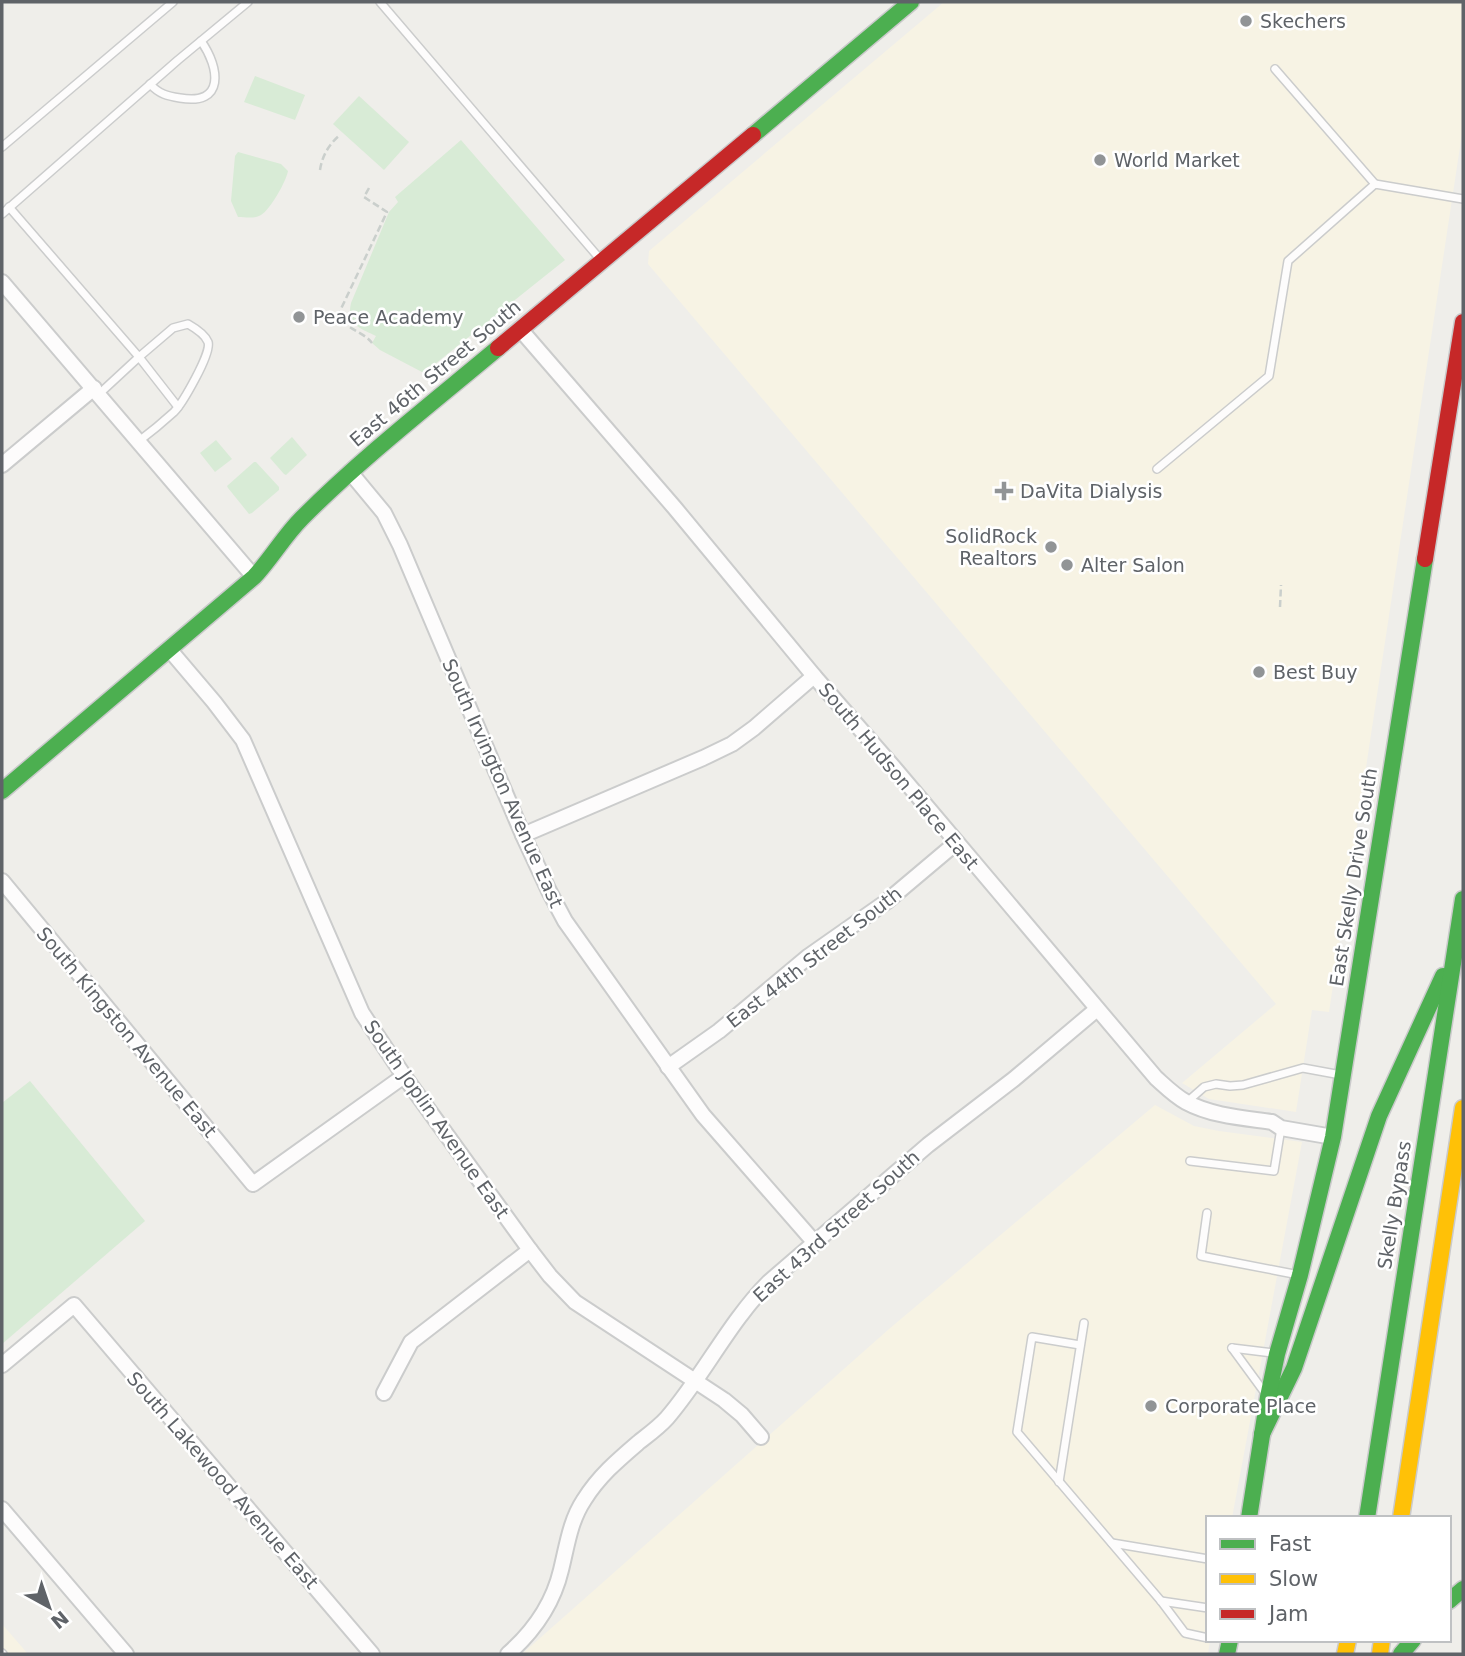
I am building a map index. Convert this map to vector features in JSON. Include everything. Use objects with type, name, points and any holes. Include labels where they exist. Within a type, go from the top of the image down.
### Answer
[{"type":"main road","name":"East 46th Street South","points":[[2,791],[254,577],[299,521],[351,472],[911,2]]},
{"type":"main road","name":"East Skelly Drive South","points":[[1249,1516],[1277,1354],[1300,1275],[1333,1137],[1448,451],[1463,322]]},
{"type":"main road","name":"Skelly Bypass","points":[[1367,1516],[1463,899]]},
{"type":"main road","points":[[1262,1434],[1294,1368],[1379,1116],[1456,946]]},
{"type":"main road","points":[[1401,1516],[1463,1108]]},
{"type":"street","points":[[2,282],[254,577]]},
{"type":"street","name":"South Hudson Place East","points":[[520,330],[674,506],[814,676],[1156,1078],[1186,1102],[1206,1110],[1333,1137]]},
{"type":"street","points":[[2,465],[96,391]]},
{"type":"street","name":"South Irvington Avenue East","points":[[351,472],[384,513],[400,545],[523,835],[548,891],[565,921],[703,1115],[815,1243]]},
{"type":"street","name":"South Joplin Avenue East","points":[[169,649],[243,740],[362,1013],[530,1251],[575,1302],[724,1400],[742,1415],[761,1437]]},
{"type":"street","points":[[523,835],[732,744],[814,676]]},
{"type":"street","name":"East 44th Street South","points":[[668,1067],[719,1031],[809,956],[886,902],[956,843]]},
{"type":"street","name":"South Kingston Avenue East","points":[[2,881],[253,1184],[404,1076]]},
{"type":"street","name":"East 43rd Street South","points":[[508,1654],[536,1626],[556,1587],[572,1524],[582,1502],[608,1468],[664,1421],[751,1300],[928,1145],[1014,1079],[1097,1009]]},
{"type":"street","points":[[384,1393],[411,1342],[530,1251]]},
{"type":"street","name":"South Lakewood Avenue East","points":[[2,1365],[74,1305],[372,1654]]},
{"type":"street","points":[[2,1509],[126,1654]]},
{"type":"lane","points":[[2,148],[173,2]]},
{"type":"lane","points":[[2,214],[248,2]]},
{"type":"lane","points":[[380,2],[601,260]]},
{"type":"lane","points":[[150,84],[157,92],[190,100],[204,98],[210,94],[215,82],[215,67],[201,41]]},
{"type":"lane","points":[[1275,69],[1375,184],[1463,198]]},
{"type":"lane","points":[[1157,469],[1269,376],[1288,261],[1375,184]]},
{"type":"lane","points":[[9,207],[139,357],[178,407]]},
{"type":"lane","points":[[96,391],[173,328],[188,324],[198,330],[208,342],[209,349],[197,374],[178,407],[139,441]]},
{"type":"lane","points":[[1186,1102],[1204,1087],[1216,1084],[1243,1085],[1303,1068],[1343,1075]]},
{"type":"lane","points":[[1190,1161],[1274,1171],[1281,1128]]},
{"type":"lane","points":[[1207,1213],[1201,1256],[1300,1275]]},
{"type":"lane","points":[[1059,1482],[1084,1323]]},
{"type":"lane","points":[[1080,1345],[1032,1337],[1017,1432],[1161,1601],[1185,1633],[1206,1638]]},
{"type":"lane","points":[[1268,1397],[1232,1348],[1277,1354]]},
{"type":"lane","points":[[1111,1542],[1206,1559]]},
{"type":"lane","points":[[1161,1601],[1206,1608]]},
{"type":"path","points":[[320,170],[328,148],[340,135]]},
{"type":"path","points":[[369,188],[364,197],[387,212],[339,313],[341,320],[348,327],[372,343]]},
{"type":"path","points":[[1280,607],[1281,585]]},
{"type":"shaded area","points":[[944,2],[1463,2],[1463,127],[1329,1012],[1312,1010],[1296,1112],[1209,1099],[1182,1083],[1276,1004],[648,264],[649,251]]},
{"type":"shaded area","points":[[1155,1105],[1194,1126],[1302,1142],[1232,1516],[1206,1516],[1208,1654],[522,1654],[889,1329]]},
{"type":"shaded area","points":[[2,1624],[28,1654],[2,1654]]},
{"type":"green space","points":[[255,76],[305,95],[295,120],[244,102]]},
{"type":"green space","points":[[359,96],[409,142],[384,170],[333,124]]},
{"type":"green space","points":[[461,140],[565,260],[422,372],[372,343],[376,336],[352,321],[351,303],[389,212],[398,202],[395,197]]},
{"type":"green space","points":[[238,152],[281,164],[288,171],[273,202],[259,216],[238,217],[231,201],[235,156]]},
{"type":"green space","points":[[292,437],[307,455],[286,475],[270,458]]},
{"type":"green space","points":[[216,440],[232,459],[215,472],[200,453]]},
{"type":"green space","points":[[254,462],[279,490],[249,514],[227,486]]},
{"type":"green space","points":[[30,1081],[145,1221],[2,1344],[2,1103]]},
{"type":"traffic: fast","points":[[753,135],[911,2]]},
{"type":"traffic: fast","points":[[2,791],[254,577],[295,525],[325,495],[498,348]]},
{"type":"traffic: fast","points":[[1249,1516],[1277,1354],[1300,1275],[1333,1137],[1425,559]]},
{"type":"traffic: fast","points":[[1367,1516],[1463,899]]},
{"type":"traffic: fast","points":[[1262,1434],[1294,1368],[1379,1116],[1443,976]]},
{"type":"traffic: fast","points":[[1451,1599],[1463,1589]]},
{"type":"traffic: fast","points":[[1227,1654],[1230,1642]]},
{"type":"traffic: fast","points":[[1401,1654],[1411,1642]]},
{"type":"traffic: slow","points":[[1401,1516],[1463,1108]]},
{"type":"traffic: slow","points":[[1345,1654],[1348,1642]]},
{"type":"traffic: slow","points":[[1380,1654],[1382,1642]]},
{"type":"traffic: jam","points":[[498,348],[753,135]]},
{"type":"traffic: jam","points":[[1425,559],[1463,322]]},
{"type":"place","name":"Skechers","points":[[1246,21]]},
{"type":"place","name":"World Market","points":[[1100,160]]},
{"type":"place","name":"Peace Academy","points":[[299,317]]},
{"type":"place","name":"DaVita Dialysis","points":[[1004,491]]},
{"type":"place","name":"SolidRock Realtors","points":[[1051,547]]},
{"type":"place","name":"Alter Salon","points":[[1067,565]]},
{"type":"place","name":"Best Buy","points":[[1259,672]]},
{"type":"place","name":"Corporate Place","points":[[1151,1406]]}]
